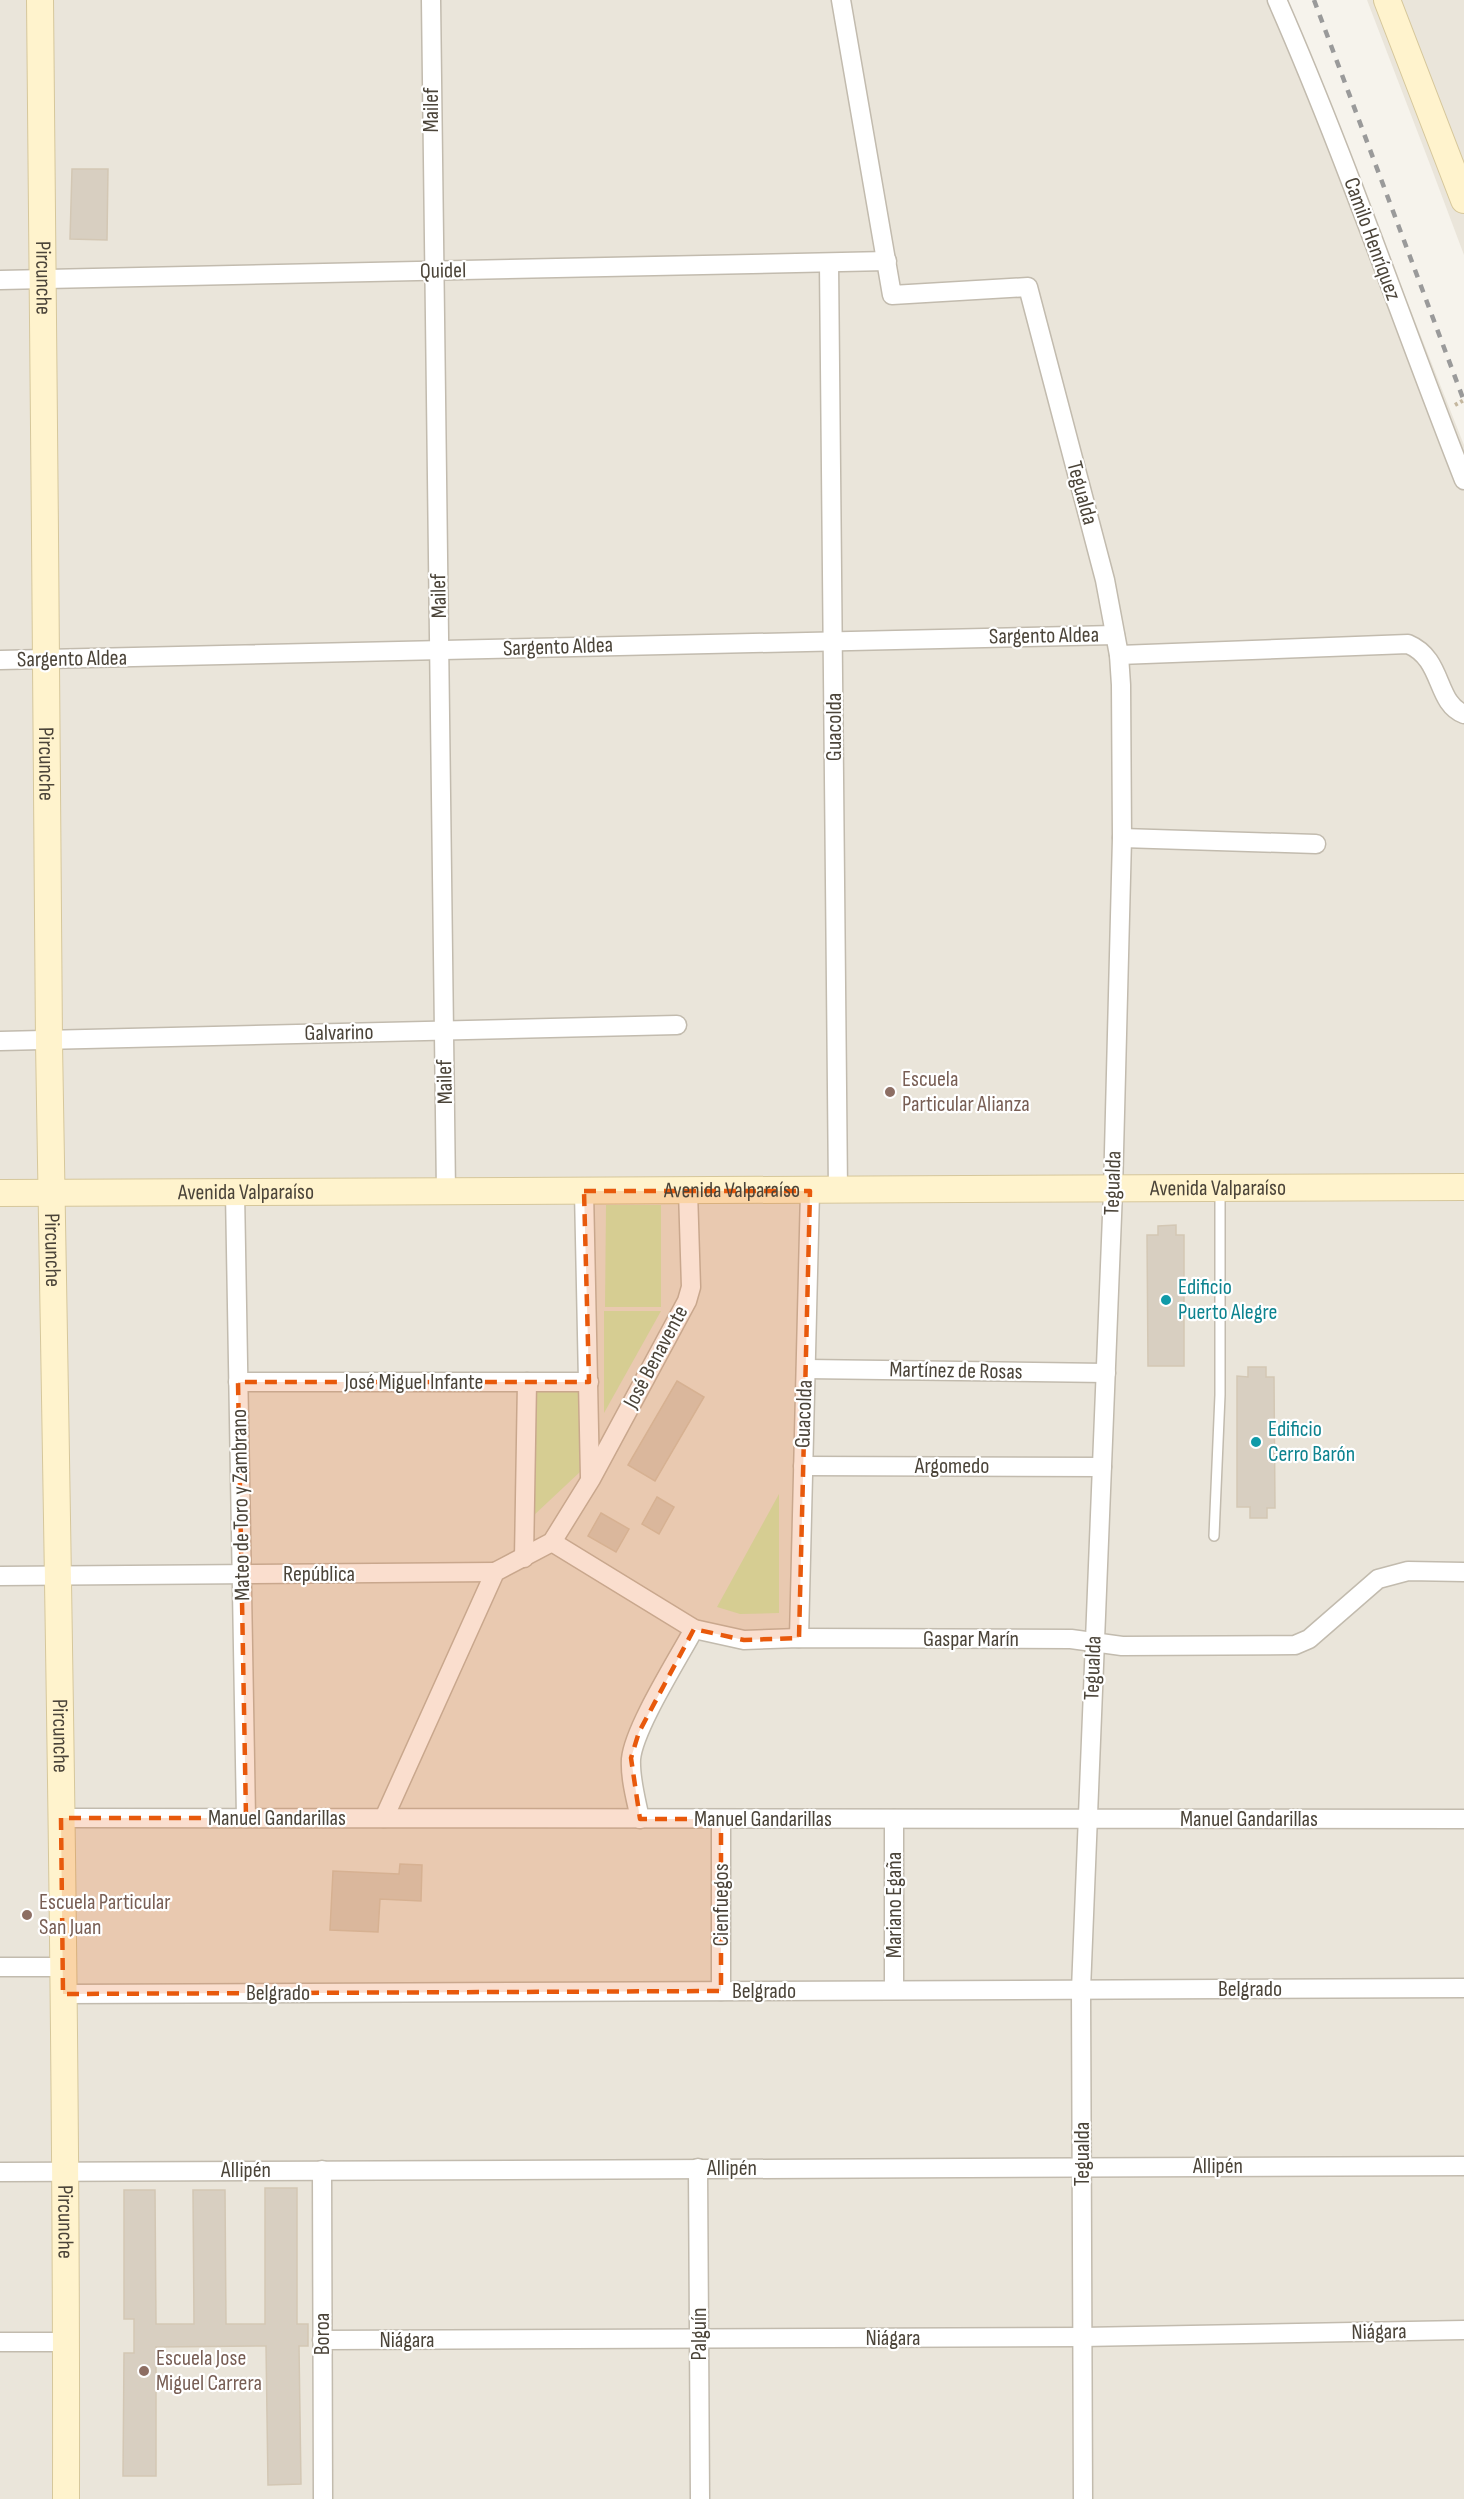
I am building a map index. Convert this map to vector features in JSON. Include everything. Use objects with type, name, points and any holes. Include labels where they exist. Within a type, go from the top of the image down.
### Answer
[{"type":"street","name":"Pircunche","points":[[40,0],[45,279],[49,1039],[66,2171],[66,2499]]},
{"type":"street","name":"Mailef","points":[[431,0],[446,1193]]},
{"type":"street","points":[[841,0],[887,261]]},
{"type":"street","name":"Camilo Henríquez","points":[[1277,0],[1348,172],[1411,346],[1464,480]]},
{"type":"street","points":[[1388,0],[1464,200]]},
{"type":"street","name":"Quidel","points":[[0,280],[887,261]]},
{"type":"street","name":"Tegualda","points":[[887,261],[892,295],[1028,287],[1106,580],[1119,656],[1122,838],[1113,1191],[1081,1990],[1083,2499]]},
{"type":"street","name":"Guacolda","points":[[829,263],[838,1191]]},
{"type":"street","name":"Sargento Aldea","points":[[0,660],[834,639],[1115,635]]},
{"type":"street","name":"Sargento Aldea","points":[[1119,656],[1408,644],[1426,655],[1432,663],[1450,704],[1464,714]]},
{"type":"street","points":[[1122,838],[1316,844]]},
{"type":"street","name":"Galvarino","points":[[0,1041],[677,1024]]},
{"type":"street","name":"Avenida Valparaíso","points":[[0,1193],[1113,1191],[1464,1187]]},
{"type":"street","name":"José Benavente","points":[[584,1191],[591,1479]]},
{"type":"street","name":"José Benavente","points":[[495,1572],[552,1542],[591,1479],[687,1301],[691,1287],[688,1191]]},
{"type":"street","name":"Guacolda","points":[[799,1638],[810,1191]]},
{"type":"street","name":"Mateo de Toro y Zambrano","points":[[235,1192],[246,1818]]},
{"type":"street","name":"Martínez de Rosas","points":[[806,1369],[1106,1373]]},
{"type":"street","name":"José Miguel Infante","points":[[238,1382],[589,1382]]},
{"type":"street","points":[[524,1558],[527,1382]]},
{"type":"street","name":"Argomedo","points":[[803,1466],[1102,1467]]},
{"type":"street","name":"Gaspar Marín","points":[[552,1542],[694,1629],[744,1640],[799,1638],[1071,1640],[1122,1646],[1295,1645],[1309,1639],[1378,1579],[1408,1571],[1464,1572]]},
{"type":"street","points":[[384,1818],[495,1572]]},
{"type":"street","name":"República","points":[[0,1576],[495,1572]]},
{"type":"street","points":[[640,1819],[633,1785],[632,1758],[639,1732],[694,1629]]},
{"type":"street","name":"Manuel Gandarillas","points":[[61,1818],[1464,1819]]},
{"type":"street","name":"Cienfuegos","points":[[721,1991],[722,1819]]},
{"type":"street","name":"Mariano Egaña","points":[[894,1819],[894,1990]]},
{"type":"street","points":[[0,1967],[62,1967]]},
{"type":"street","name":"Belgrado","points":[[63,1994],[1464,1988]]},
{"type":"street","name":"Allipén","points":[[0,2172],[1464,2166]]},
{"type":"street","name":"Palguín","points":[[698,2168],[700,2499]]},
{"type":"street","name":"Boroa","points":[[322,2170],[323,2499]]},
{"type":"street","name":"Niágara","points":[[322,2340],[1082,2337],[1464,2330]]},
{"type":"street","points":[[0,2342],[66,2342]]},
{"type":"lane","points":[[1214,1536],[1220,1395],[1221,1190]]},
{"type":"highlighted area","points":[[584,1191],[810,1191],[799,1638],[744,1640],[694,1629],[639,1732],[631,1758],[640,1819],[721,1819],[721,1991],[63,1994],[61,1818],[246,1818],[238,1382],[589,1382]]},
{"type":"shaded area","points":[[0,0],[1288,0],[1464,445],[1464,2499],[0,2499]]},
{"type":"shaded area","points":[[1367,0],[1464,0],[1464,255],[1431,167]]},
{"type":"green space","points":[[606,1205],[661,1205],[661,1307],[605,1307]]},
{"type":"green space","points":[[604,1311],[661,1311],[604,1413]]},
{"type":"green space","points":[[534,1379],[581,1379],[581,1471],[533,1516]]},
{"type":"green space","points":[[779,1494],[779,1613],[740,1614],[717,1607]]},
{"type":"building","points":[[72,169],[108,169],[107,240],[70,239]]},
{"type":"building","name":"Edificio Puerto Alegre","points":[[1176,1225],[1176,1235],[1184,1235],[1184,1366],[1148,1366],[1147,1235],[1158,1235],[1158,1226]]},
{"type":"building","name":"Edificio Cerro Barón","points":[[1248,1367],[1266,1367],[1266,1377],[1274,1377],[1275,1508],[1267,1508],[1267,1518],[1250,1518],[1250,1507],[1237,1507],[1237,1376],[1248,1377]]},
{"type":"building","points":[[677,1381],[704,1397],[655,1481],[628,1465]]},
{"type":"building","points":[[657,1497],[674,1507],[659,1534],[642,1524]]},
{"type":"building","points":[[601,1513],[629,1529],[616,1552],[588,1536]]},
{"type":"building","points":[[400,1864],[422,1865],[421,1901],[380,1899],[378,1932],[330,1930],[333,1871],[399,1874]]},
{"type":"building","points":[[265,2188],[297,2188],[297,2324],[308,2324],[308,2346],[299,2346],[301,2484],[268,2485],[266,2346],[156,2347],[156,2476],[123,2476],[124,2353],[134,2353],[134,2319],[124,2319],[124,2190],[155,2190],[156,2324],[194,2324],[193,2190],[225,2190],[226,2324],[265,2324]]},
{"type":"railway","points":[[1314,0],[1464,401]]},
{"type":"place","name":"Escuela Particular Alianza","points":[[890,1092]]},
{"type":"place","name":"Edificio Puerto Alegre","points":[[1166,1300]]},
{"type":"place","name":"Edificio Cerro Barón","points":[[1256,1442]]},
{"type":"place","name":"Escuela Particular San Juan","points":[[27,1915]]},
{"type":"place","name":"Escuela Jose Miguel Carrera","points":[[144,2371]]}]
